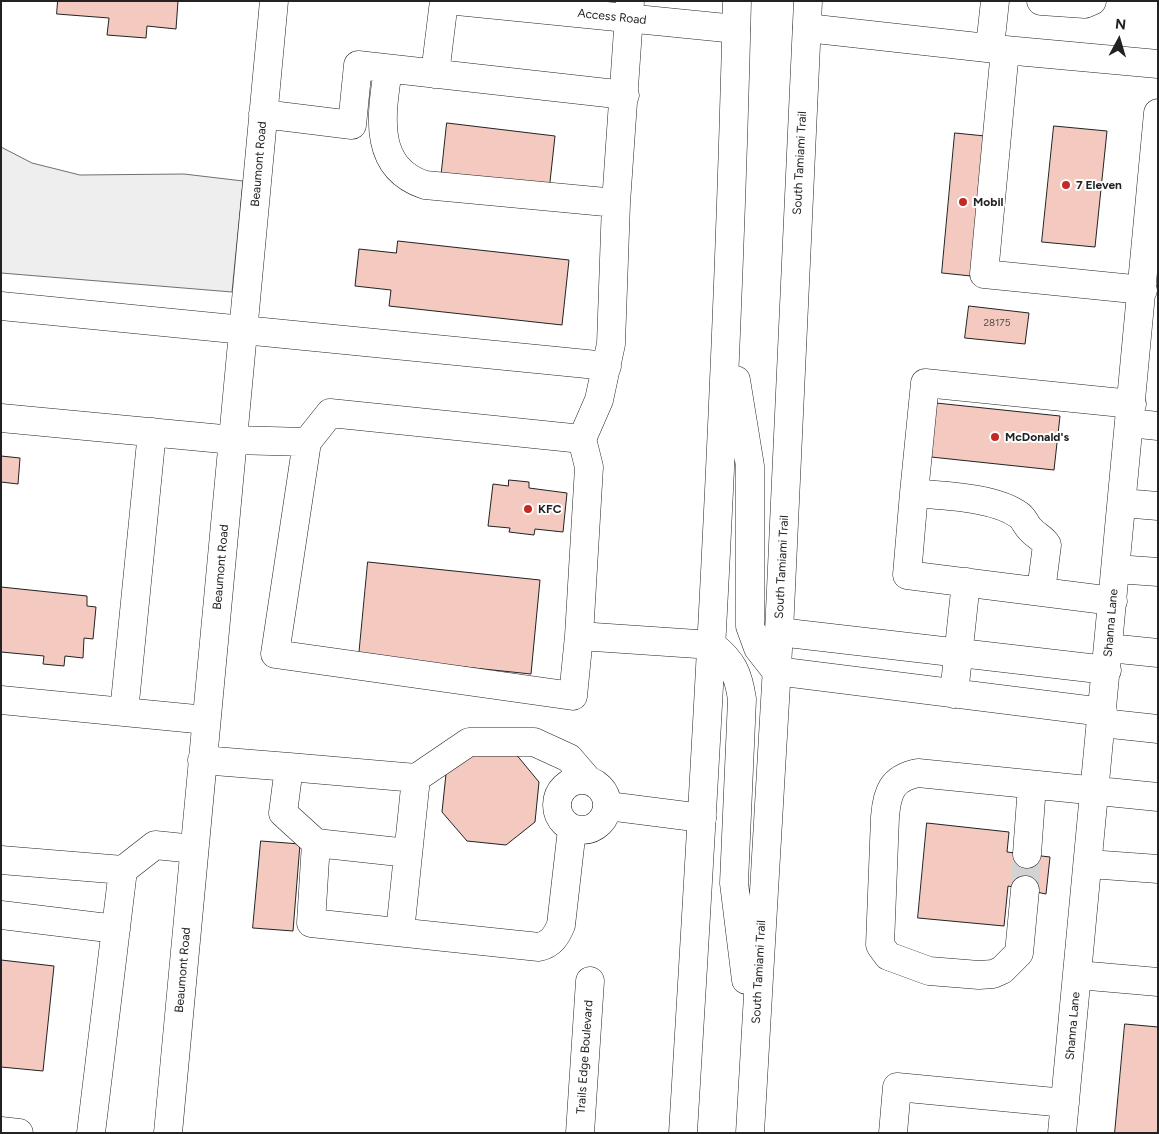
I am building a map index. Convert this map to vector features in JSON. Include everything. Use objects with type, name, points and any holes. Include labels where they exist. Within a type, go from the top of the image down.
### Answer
[{"type":"main road","name":"Beaumont Road","points":[[168,1133],[274,1]]},
{"type":"main road","points":[[436,74],[444,1]]},
{"type":"main road","name":"Access Road","points":[[457,1],[630,10],[736,29]]},
{"type":"main road","points":[[683,1133],[712,645],[727,319],[737,1]]},
{"type":"main road","name":"South Tamiami Trail","points":[[750,1133],[779,632],[808,1]]},
{"type":"main road","points":[[995,1],[998,49],[984,274],[1148,275]]},
{"type":"main road","points":[[1041,1],[1085,4],[1092,1]]},
{"type":"main road","points":[[582,439],[330,413],[307,442],[275,654],[572,696],[579,636],[589,467],[582,439],[599,400],[611,344],[616,204],[630,10]]},
{"type":"main road","points":[[807,28],[1158,64]]},
{"type":"main road","points":[[263,114],[352,125],[358,65],[625,95]]},
{"type":"main road","points":[[388,69],[382,115],[384,140],[395,164],[407,177],[425,185],[616,204]]},
{"type":"main road","name":"Shanna Lane","points":[[1062,1133],[1131,414],[1147,364],[1148,275],[1157,119]]},
{"type":"main road","points":[[1,306],[243,328],[606,366]]},
{"type":"main road","points":[[727,319],[750,466],[750,626],[758,648],[776,671],[954,694],[1158,729]]},
{"type":"main road","points":[[1113,601],[907,575],[925,383],[1131,414],[1158,426]]},
{"type":"main road","points":[[1,418],[233,440],[307,442]]},
{"type":"main road","points":[[124,712],[152,432]]},
{"type":"main road","points":[[914,493],[973,500],[1006,508],[1021,515],[1031,531],[1044,540],[1047,546],[1042,591]]},
{"type":"main road","points":[[1122,503],[1158,506]]},
{"type":"main road","points":[[1116,568],[1158,572]]},
{"type":"main road","points":[[954,694],[966,582]]},
{"type":"main road","points":[[779,632],[959,653],[1108,659],[1158,653]]},
{"type":"main road","points":[[579,636],[712,645],[728,658],[739,678],[742,699],[734,884],[755,1049]]},
{"type":"main road","points":[[1,700],[206,720]]},
{"type":"main road","points":[[202,760],[416,778],[469,742],[534,742],[569,758],[588,780],[602,790],[608,806],[602,821],[596,827],[580,831],[565,825],[557,811],[558,795],[570,782],[588,780]]},
{"type":"main road","points":[[289,767],[283,813],[316,843],[408,854]]},
{"type":"main road","points":[[1026,890],[1019,953],[1002,970],[993,974],[929,971],[888,956],[880,945],[885,817],[887,800],[893,786],[905,776],[918,773],[1158,798]]},
{"type":"main road","points":[[400,932],[416,778]]},
{"type":"main road","points":[[1027,854],[1032,785]]},
{"type":"main road","points":[[608,806],[702,818]]},
{"type":"main road","points":[[316,843],[311,922],[538,947],[548,945],[557,936],[561,925],[572,829]]},
{"type":"main road","points":[[1,860],[123,870],[155,845],[194,849]]},
{"type":"main road","points":[[1089,864],[1158,870]]},
{"type":"main road","points":[[91,1133],[123,870]]},
{"type":"main road","points":[[1,914],[116,929]]},
{"type":"main road","points":[[1078,975],[1158,982]]},
{"type":"main road","name":"Trails Edge Boulevard","points":[[580,1133],[590,981]]},
{"type":"main road","points":[[893,1133],[897,1087],[1065,1103]]},
{"type":"main road","points":[[1,1131],[19,1133]]},
{"type":"shaded area","points":[[1,147],[32,163],[80,175],[184,174],[243,181],[232,292],[1,273]]},
{"type":"building","points":[[58,1],[178,1],[176,29],[147,26],[146,38],[107,35],[109,18],[57,14]]},
{"type":"building","points":[[447,123],[555,136],[549,191],[441,179]]},
{"type":"building","points":[[1054,126],[1107,131],[1095,247],[1042,242]]},
{"type":"building","points":[[955,133],[985,136],[971,276],[942,273]]},
{"type":"building","points":[[398,241],[569,260],[562,325],[389,306],[391,290],[355,286],[359,249],[396,253]]},
{"type":"building","points":[[969,306],[1029,313],[1025,344],[965,338]]},
{"type":"building","name":"McDonald's","points":[[936,403],[1060,416],[1054,470],[931,457]]},
{"type":"building","points":[[1,456],[20,458],[18,484],[1,482]]},
{"type":"building","name":"KFC","points":[[509,480],[529,482],[529,488],[567,493],[563,532],[535,529],[534,535],[509,532],[510,528],[488,526],[493,484],[508,486]]},
{"type":"building","points":[[368,562],[540,580],[531,674],[359,656]]},
{"type":"building","points":[[1,587],[87,596],[87,606],[96,607],[93,639],[84,638],[83,658],[65,656],[64,666],[43,664],[44,656],[1,652]]},
{"type":"building","points":[[477,749],[515,753],[539,782],[535,822],[506,845],[467,841],[442,812],[446,774]]},
{"type":"building","points":[[927,823],[1009,832],[1007,852],[1050,857],[1046,894],[1008,886],[1004,926],[918,918]]},
{"type":"building","points":[[261,841],[300,844],[293,931],[253,928]]},
{"type":"building","points":[[1,960],[54,966],[43,1071],[1,1067]]},
{"type":"building","points":[[1125,1024],[1158,1027],[1158,1133],[1115,1133]]},
{"type":"tunnel","points":[[1025,890],[1027,854]]},
{"type":"place","name":"7 Eleven","points":[[1066,185]]},
{"type":"place","name":"Mobil","points":[[963,202]]},
{"type":"place","name":"McDonald's","points":[[995,437]]},
{"type":"place","name":"KFC","points":[[528,509]]}]
